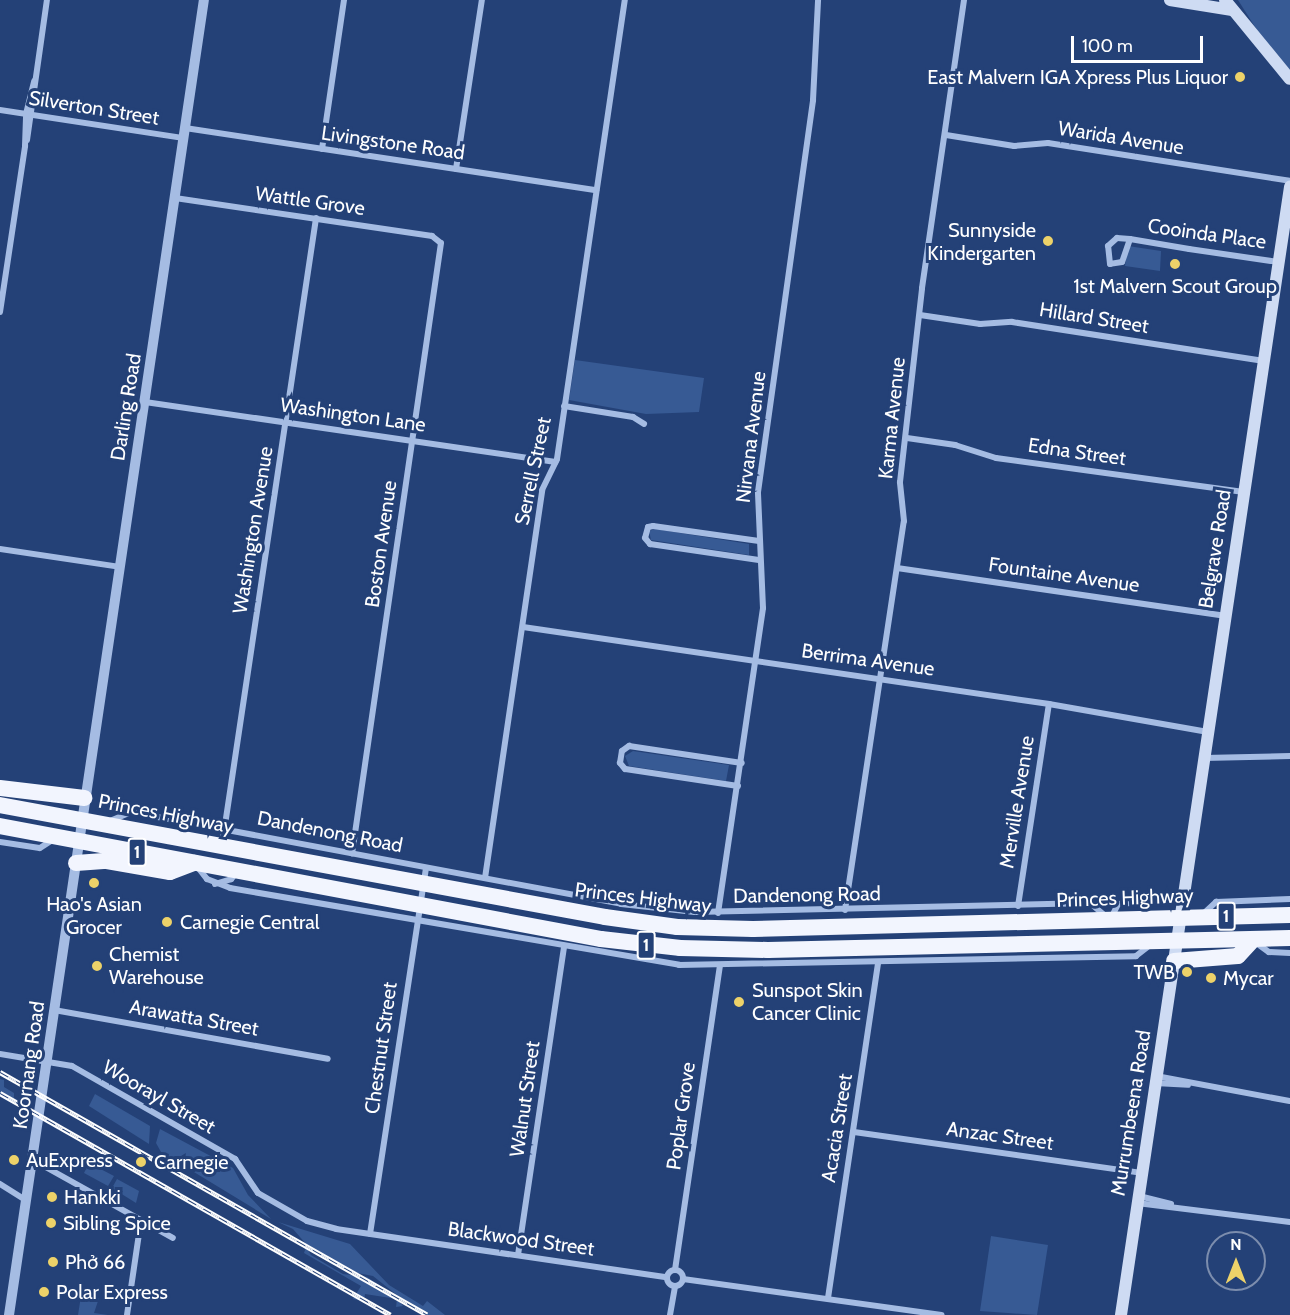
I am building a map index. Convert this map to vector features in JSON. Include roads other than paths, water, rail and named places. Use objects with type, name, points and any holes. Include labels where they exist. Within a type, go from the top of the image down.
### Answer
[{"type":"highway","points":[[0,788],[84,798]]},
{"type":"highway","name":"Princes Highway","points":[[0,805],[104,824],[223,837],[425,875],[638,922],[714,929],[1290,915]]},
{"type":"highway","name":"1","points":[[0,826],[238,871],[418,912],[645,945],[782,950],[1023,951],[1155,941],[1290,938]]},
{"type":"highway","points":[[76,863],[107,861],[170,872],[194,862]]},
{"type":"highway","points":[[782,950],[783,928]]},
{"type":"highway","points":[[1174,961],[1238,956],[1253,940]]},
{"type":"main road","points":[[1170,0],[1229,5],[1290,79]]},
{"type":"main road","name":"Belgrave Road","points":[[1181,916],[1290,187]]},
{"type":"main road","name":"Murrumbeena Road","points":[[1121,1315],[1181,916]]},
{"type":"street","points":[[0,312],[46,0]]},
{"type":"street","name":"Darling Road","points":[[82,819],[204,0]]},
{"type":"street","points":[[322,149],[344,0]]},
{"type":"street","points":[[456,169],[482,0]]},
{"type":"street","name":"Serrell Street","points":[[485,878],[543,486],[556,462],[625,0]]},
{"type":"street","name":"Nirvana Avenue","points":[[718,913],[742,763],[763,608],[759,560],[758,492],[813,100],[818,0]]},
{"type":"street","name":"Karma Avenue","points":[[845,910],[905,512],[900,482],[920,315],[964,0]]},
{"type":"street","name":"Silverton Street","points":[[0,110],[184,133]]},
{"type":"street","name":"Livingstone Road","points":[[184,133],[322,149],[596,189]]},
{"type":"street","name":"Warida Avenue","points":[[946,135],[1014,146],[1048,143],[1290,181]]},
{"type":"street","name":"Wattle Grove","points":[[175,198],[440,240]]},
{"type":"street","name":"Washington Avenue","points":[[223,837],[316,219]]},
{"type":"street","name":"Cooinda Place","points":[[1130,240],[1122,262],[1110,264],[1109,242],[1117,238],[1279,262]]},
{"type":"street","name":"Boston Avenue","points":[[352,854],[442,251],[440,240]]},
{"type":"street","name":"Hillard Street","points":[[920,315],[980,324],[1012,322],[1264,361]]},
{"type":"street","name":"Washington Lane","points":[[145,402],[556,462]]},
{"type":"street","points":[[564,406],[633,417],[644,423]]},
{"type":"street","name":"Edna Street","points":[[907,438],[956,445],[996,458],[1244,492]]},
{"type":"street","points":[[759,541],[652,526],[648,527],[645,538],[650,544],[759,560]]},
{"type":"street","points":[[0,549],[120,567]]},
{"type":"street","name":"Fountaine Avenue","points":[[897,568],[1225,616]]},
{"type":"street","name":"Berrima Avenue","points":[[523,627],[1049,704],[1207,732]]},
{"type":"street","name":"Merville Avenue","points":[[1018,906],[1049,704]]},
{"type":"street","points":[[738,786],[625,769],[620,763],[622,751],[629,746],[742,763]]},
{"type":"street","points":[[1203,758],[1290,756]]},
{"type":"street","name":"Koornang Road","points":[[9,1315],[82,819]]},
{"type":"street","points":[[0,842],[40,848],[56,837]]},
{"type":"street","name":"Dandenong Road","points":[[223,837],[352,854],[425,875],[485,878],[621,904],[718,913],[1090,903],[1110,920]]},
{"type":"street","points":[[194,862],[215,884],[418,912],[564,947],[649,962],[720,966],[878,963],[1023,951]]},
{"type":"street","points":[[215,884],[231,879],[238,871]]},
{"type":"street","name":"Chestnut Street","points":[[370,1234],[425,875]]},
{"type":"street","points":[[1110,920],[1118,904],[1183,899]]},
{"type":"street","points":[[1201,916],[1216,902],[1290,899]]},
{"type":"street","points":[[1253,940],[1264,950],[1290,953]]},
{"type":"street","name":"Walnut Street","points":[[518,1255],[564,947]]},
{"type":"street","name":"Acacia Street","points":[[828,1298],[878,963]]},
{"type":"street","name":"Poplar Grove","points":[[675,1270],[720,966]]},
{"type":"street","name":"Arawatta Street","points":[[54,1010],[328,1059]]},
{"type":"street","name":"Woorayl Street","points":[[0,1054],[72,1066],[235,1159],[258,1193],[281,1209],[322,1226],[370,1234]]},
{"type":"street","points":[[1156,1079],[1290,1101]]},
{"type":"street","name":"Anzac Street","points":[[854,1131],[1143,1173]]},
{"type":"street","points":[[33,1160],[173,1238]]},
{"type":"street","points":[[0,1184],[26,1200]]},
{"type":"street","points":[[1138,1200],[1290,1222]]},
{"type":"street","points":[[127,1315],[141,1220]]},
{"type":"street","name":"Blackwood Street","points":[[370,1234],[667,1277]]},
{"type":"street","points":[[675,1286],[667,1277],[675,1270],[683,1279],[942,1315]]},
{"type":"street","points":[[670,1315],[675,1286],[683,1279]]},
{"type":"railway","points":[[0,1072],[427,1315]]},
{"type":"railway","points":[[0,1093],[390,1315]]},
{"type":"place","name":"East Malvern IGA Xpress Plus Liquor","points":[[1240,77]]},
{"type":"place","name":"Sunnyside Kindergarten","points":[[1048,241]]},
{"type":"place","name":"1st Malvern Scout Group","points":[[1175,264]]},
{"type":"place","name":"Hao's Asian Grocer","points":[[94,883]]},
{"type":"place","name":"Carnegie Central","points":[[167,922]]},
{"type":"place","name":"Chemist Warehouse","points":[[97,966]]},
{"type":"place","name":"TWB","points":[[1187,972]]},
{"type":"place","name":"Mycar","points":[[1211,978]]},
{"type":"place","name":"Sunspot Skin Cancer Clinic","points":[[739,1002]]},
{"type":"place","name":"AuExpress","points":[[14,1160]]},
{"type":"place","name":"Carnegie","points":[[141,1162]]},
{"type":"place","name":"Hankki","points":[[52,1197]]},
{"type":"place","name":"Sibling Spice","points":[[51,1223]]},
{"type":"place","name":"Phở 66","points":[[53,1262]]},
{"type":"place","name":"Polar Express","points":[[44,1292]]}]
